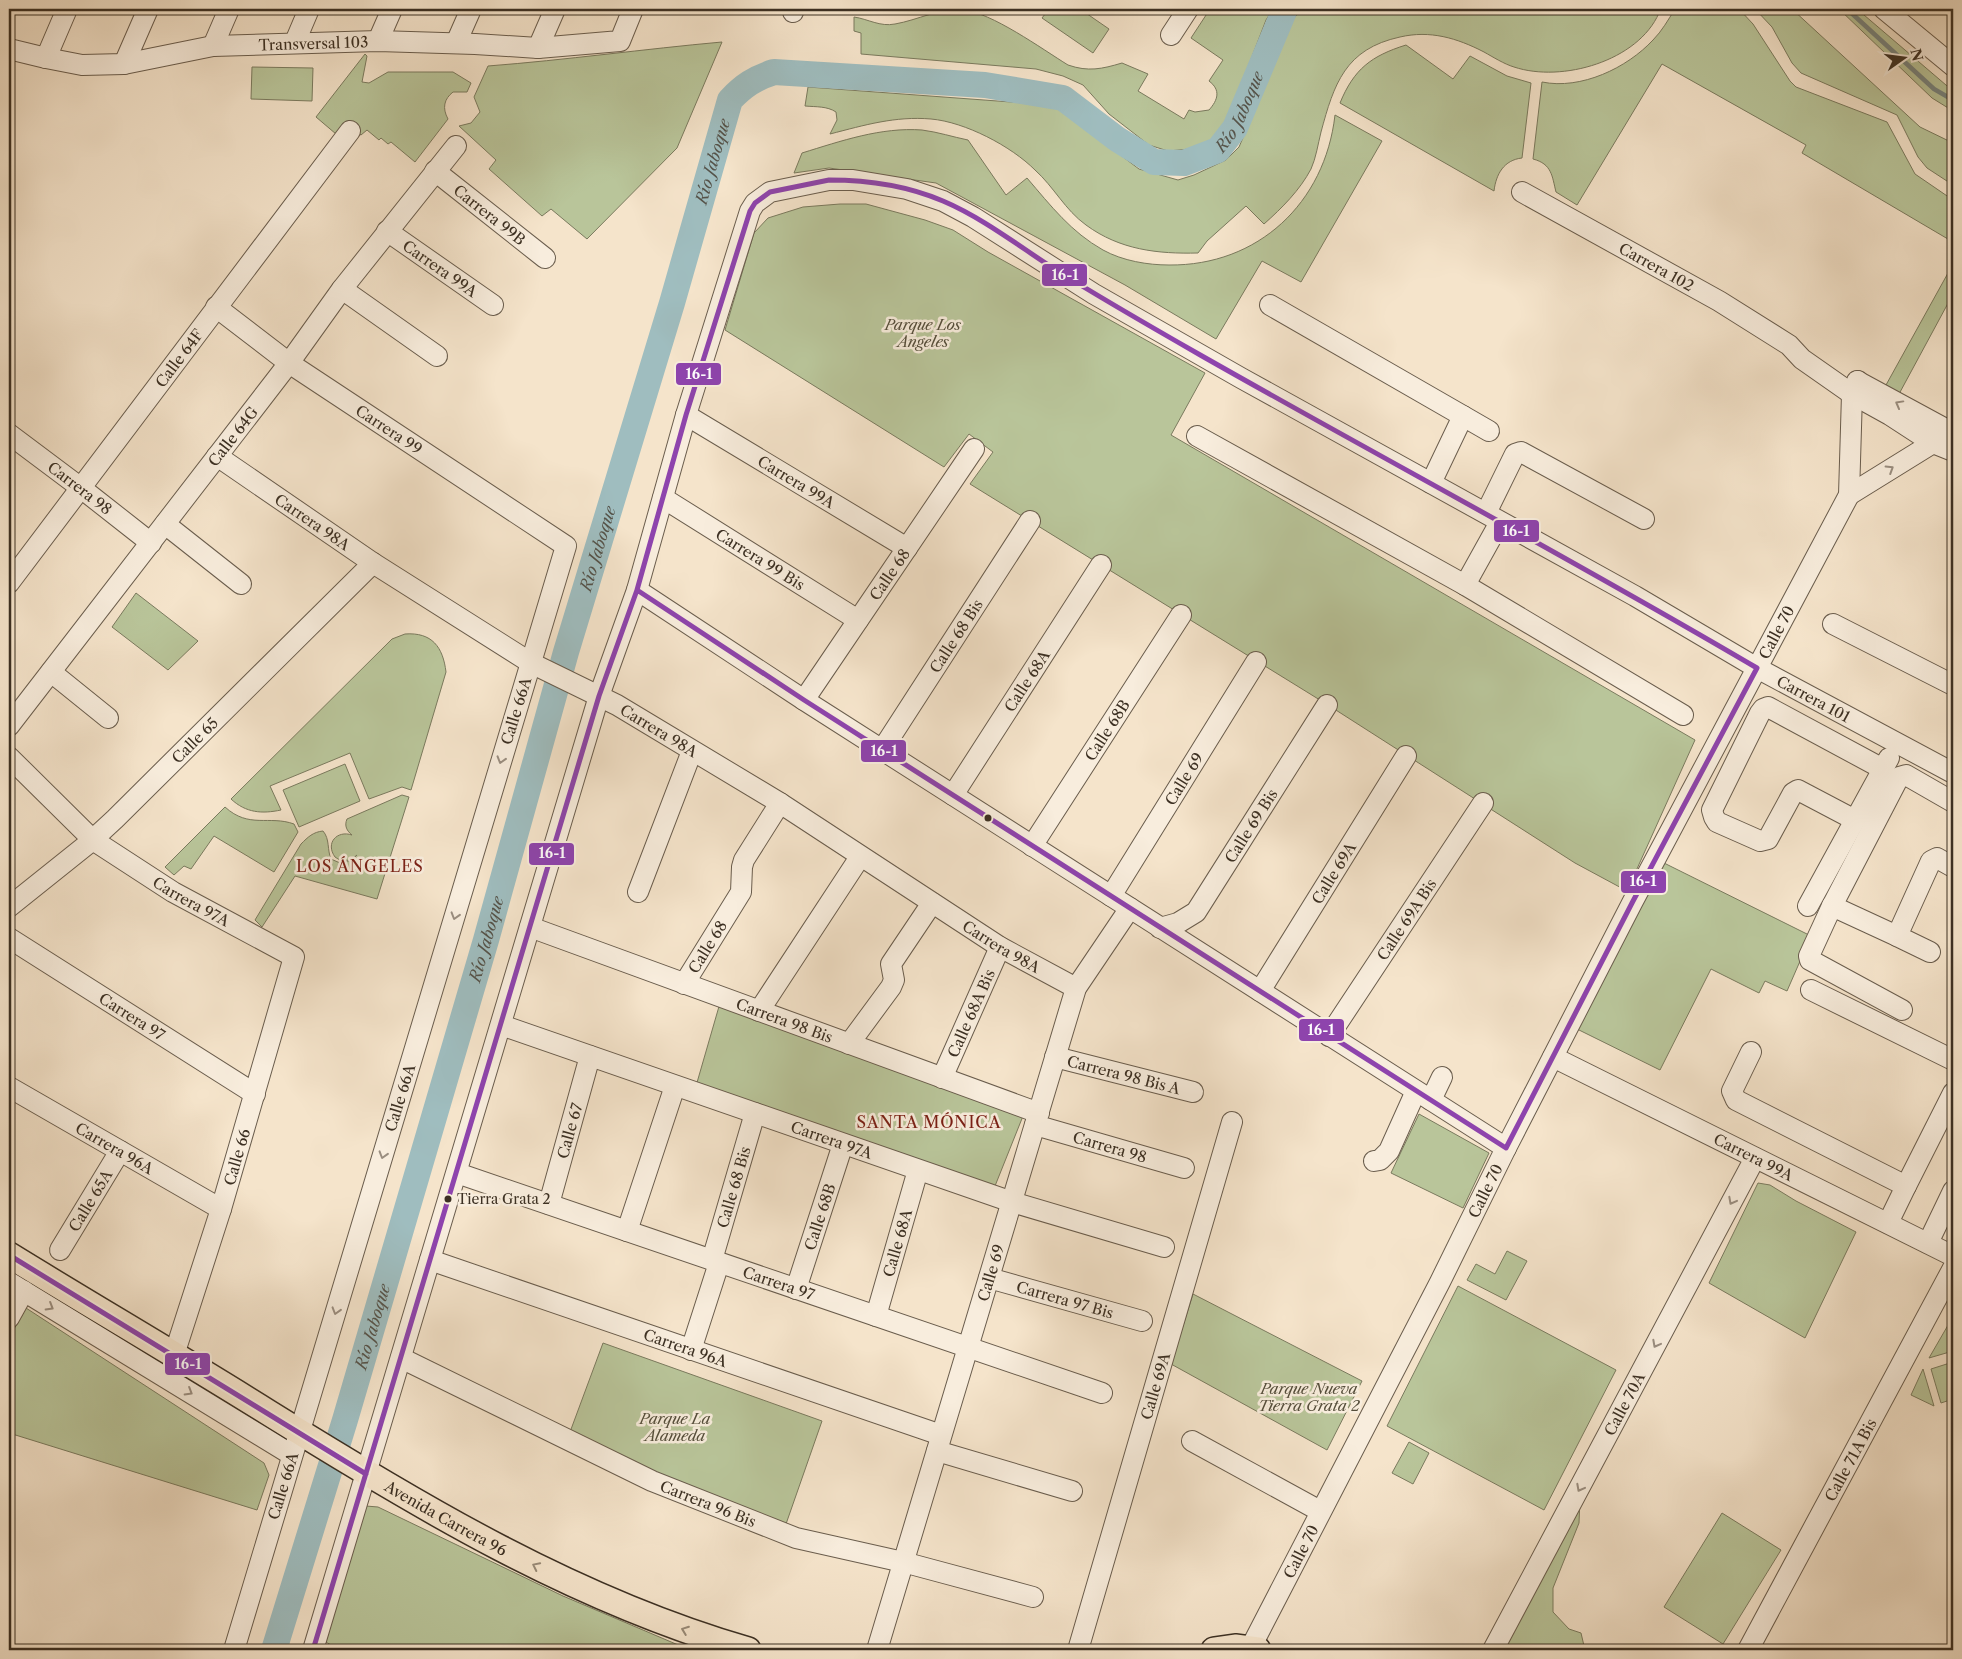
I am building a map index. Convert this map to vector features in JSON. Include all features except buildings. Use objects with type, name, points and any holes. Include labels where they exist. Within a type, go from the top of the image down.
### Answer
[{"type":"main road","name":"Avenida Carrera 96","points":[[9,1255],[174,1355],[303,1444],[363,1471],[441,1517],[537,1567],[600,1596],[670,1624],[748,1650]]},
{"type":"main road","points":[[1214,1650],[1235,1647],[1254,1649]]},
{"type":"street","points":[[46,58],[67,9]]},
{"type":"street","points":[[124,64],[148,9]]},
{"type":"street","points":[[213,46],[228,9]]},
{"type":"street","points":[[295,42],[309,9]]},
{"type":"street","points":[[378,42],[392,9]]},
{"type":"street","points":[[456,43],[471,9]]},
{"type":"street","points":[[538,48],[555,9]]},
{"type":"street","name":"Transversal 103","points":[[9,49],[82,65],[124,64],[213,46],[295,42],[456,43],[538,48],[620,41],[634,9]]},
{"type":"street","points":[[1171,35],[1183,11]]},
{"type":"street","points":[[1891,12],[1953,66]]},
{"type":"street","name":"Calle 64F","points":[[9,584],[350,131]]},
{"type":"street","name":"Calle 64G","points":[[9,726],[289,363],[387,231],[456,146]]},
{"type":"street","name":"Carrera 99B","points":[[435,171],[545,258]]},
{"type":"street","name":"Carrera 101","points":[[686,415],[754,203],[770,192],[829,180],[875,183],[928,194],[973,217],[1041,262],[1111,304],[1635,596],[1757,668],[1953,773]]},
{"type":"street","name":"Carrera 102","points":[[1522,192],[1718,301],[1789,345],[1802,359],[1855,388],[1890,415],[1942,434],[1953,451]]},
{"type":"street","name":"Carrera 99A","points":[[387,231],[492,305]]},
{"type":"street","points":[[342,290],[437,356]]},
{"type":"street","points":[[1270,305],[1489,431]]},
{"type":"street","name":"Carrera 99","points":[[216,307],[289,363],[566,546]]},
{"type":"street","name":"Calle 70","points":[[1254,1649],[1320,1510],[1440,1282],[1506,1148],[1632,903],[1849,494],[1855,388]]},
{"type":"street","points":[[314,1650],[363,1471],[401,1358],[457,1173],[530,927],[595,694],[637,590],[686,415]]},
{"type":"street","name":"Carrera 99A","points":[[686,415],[907,548]]},
{"type":"street","points":[[1431,483],[1463,416]]},
{"type":"street","name":"Carrera 98","points":[[9,434],[151,542]]},
{"type":"street","points":[[1849,494],[1942,434]]},
{"type":"street","points":[[1196,436],[1465,585],[1683,715]]},
{"type":"street","name":"Calle 68","points":[[804,700],[974,449]]},
{"type":"street","points":[[1465,585],[1493,518],[1516,454],[1521,452],[1644,519]]},
{"type":"street","name":"Carrera 98A","points":[[217,456],[373,563],[531,663],[595,694],[780,802],[860,857],[1000,947],[1076,988]]},
{"type":"street","name":"Carrera 99 Bis","points":[[663,498],[858,620]]},
{"type":"street","name":"Calle 68 Bis","points":[[882,750],[1030,521]]},
{"type":"street","points":[[165,524],[241,584]]},
{"type":"street","name":"Calle 66A","points":[[234,1650],[303,1444],[566,546]]},
{"type":"street","name":"Calle 65","points":[[9,907],[93,840],[373,563]]},
{"type":"street","name":"Calle 68A","points":[[953,795],[1101,565]]},
{"type":"street","points":[[637,590],[804,700],[1506,1148]]},
{"type":"street","name":"Calle 68B","points":[[1032,846],[1181,615]]},
{"type":"street","points":[[1833,624],[1953,685]]},
{"type":"street","name":"Calle 69","points":[[1111,896],[1256,662]]},
{"type":"street","points":[[51,672],[108,718]]},
{"type":"street","name":"Calle 69 Bis","points":[[1160,928],[1178,923],[1196,912],[1328,705]]},
{"type":"street","points":[[1856,820],[1798,790],[1793,793],[1768,839],[1760,841],[1717,822],[1712,810],[1760,713],[1768,707],[1883,769]]},
{"type":"street","points":[[1808,906],[1898,744]]},
{"type":"street","points":[[638,892],[692,751]]},
{"type":"street","name":"Calle 69A","points":[[1260,991],[1406,756]]},
{"type":"street","name":"Carrera 97A","points":[[12,765],[93,840],[173,892],[294,957]]},
{"type":"street","points":[[1902,1010],[1810,960],[1809,956],[1832,906],[1902,775],[1906,774],[1953,802]]},
{"type":"street","name":"Calle 68","points":[[684,984],[741,892],[744,860],[780,802]]},
{"type":"street","name":"Calle 69A Bis","points":[[1330,1036],[1483,804]]},
{"type":"street","points":[[759,1011],[860,857]]},
{"type":"street","points":[[1897,936],[1930,861],[1937,858],[1953,867]]},
{"type":"street","points":[[849,1044],[891,988],[894,980],[891,964],[932,903]]},
{"type":"street","points":[[1832,906],[1930,952]]},
{"type":"street","name":"Calle 69","points":[[877,1650],[1076,988],[1130,908]]},
{"type":"street","name":"Carrera 98 Bis","points":[[530,927],[942,1078],[1037,1119]]},
{"type":"street","name":"Carrera 97","points":[[9,938],[255,1094]]},
{"type":"street","name":"Calle 68A Bis","points":[[942,1078],[1000,947]]},
{"type":"street","name":"Calle 66","points":[[174,1355],[221,1209],[294,957]]},
{"type":"street","points":[[1811,990],[1953,1060]]},
{"type":"street","name":"Carrera 97A","points":[[501,1025],[1012,1202],[1164,1247]]},
{"type":"street","points":[[1751,1052],[1732,1092],[1736,1100],[1906,1186]]},
{"type":"street","name":"Calle 67","points":[[549,1204],[590,1056]]},
{"type":"street","name":"Carrera 98 Bis A","points":[[1056,1057],[1193,1092]]},
{"type":"street","name":"Carrera 99A","points":[[1553,1057],[1953,1256]]},
{"type":"street","points":[[1374,1161],[1380,1160],[1389,1151],[1423,1096],[1442,1077]]},
{"type":"street","points":[[627,1231],[675,1086]]},
{"type":"street","name":"Carrera 96A","points":[[9,1087],[221,1209]]},
{"type":"street","points":[[1888,1223],[1953,1092]]},
{"type":"street","name":"Calle 68 Bis","points":[[692,1350],[755,1113]]},
{"type":"street","name":"Carrera 98","points":[[1037,1119],[1184,1168]]},
{"type":"street","name":"Calle 69A","points":[[1078,1650],[1232,1122]]},
{"type":"street","name":"Calle 68B","points":[[796,1289],[843,1144]]},
{"type":"street","name":"Calle 65A","points":[[60,1250],[120,1151]]},
{"type":"street","name":"Calle 70A","points":[[1493,1650],[1755,1158]]},
{"type":"street","name":"Calle 68A","points":[[876,1316],[918,1170]]},
{"type":"street","name":"Carrera 97","points":[[457,1173],[1102,1393]]},
{"type":"street","points":[[1928,1243],[1953,1191]]},
{"type":"street","name":"Carrera 96A","points":[[430,1260],[692,1350],[1072,1491]]},
{"type":"street","name":"Calle 71A Bis","points":[[1748,1650],[1953,1268]]},
{"type":"street","name":"Carrera 97 Bis","points":[[989,1278],[1142,1321]]},
{"type":"street","points":[[9,1318],[17,1287]]},
{"type":"street","name":"Avenida Carrera 96","points":[[17,1287],[303,1444]]},
{"type":"street","name":"Carrera 96 Bis","points":[[401,1358],[652,1481],[796,1538],[903,1562],[1033,1597]]},
{"type":"street","points":[[1192,1441],[1320,1510]]},
{"type":"green space","points":[[1049,9],[1080,9],[1109,29],[1093,53],[1042,18]]},
{"type":"green space","points":[[1210,9],[1273,9],[1266,20],[1232,109],[1222,128],[1209,141],[1190,149],[1168,151],[1149,145],[1109,114],[1083,85],[1063,76],[1036,69],[861,54],[861,33],[854,31],[854,17],[890,25],[945,11],[963,10],[974,12],[1002,24],[1068,65],[1095,69],[1122,63],[1148,74],[1138,91],[1184,119],[1189,110],[1195,112],[1209,110],[1217,95],[1213,84],[1209,81],[1223,60],[1191,38]]},
{"type":"green space","points":[[1282,9],[1296,9],[1290,17],[1235,146],[1218,161],[1186,174],[1161,172],[1072,108],[1041,97],[923,84],[807,75],[808,67],[936,74],[1066,89],[1160,158],[1181,163],[1217,149],[1234,130]]},
{"type":"green space","points":[[1302,9],[1650,9],[1659,13],[1649,30],[1634,44],[1617,55],[1597,64],[1575,70],[1533,71],[1514,67],[1464,43],[1433,35],[1422,34],[1400,37],[1366,50],[1354,60],[1337,84],[1326,115],[1313,165],[1307,177],[1296,191],[1264,224],[1246,206],[1207,241],[1198,253],[1168,253],[1140,249],[1112,240],[1099,233],[1079,219],[1042,177],[1025,161],[1001,144],[973,130],[944,121],[918,118],[880,122],[830,134],[837,120],[836,112],[825,108],[805,106],[808,87],[1038,104],[1058,108],[1139,169],[1178,180],[1194,175],[1226,160],[1239,147],[1278,56],[1288,25]]},
{"type":"green space","points":[[1675,9],[1739,9],[1753,24],[1790,81],[1796,87],[1887,122],[1915,174],[1953,200],[1953,242],[1802,153],[1806,145],[1662,64],[1577,205],[1556,192],[1548,167],[1533,159],[1542,82],[1572,83],[1587,80],[1617,68],[1630,60],[1653,40]]},
{"type":"green space","points":[[1755,9],[1792,9],[1920,127],[1953,143],[1953,185],[1927,168],[1918,157],[1897,115],[1801,73],[1792,63],[1772,27]]},
{"type":"green space","points":[[1839,9],[1857,9],[1953,91],[1953,111],[1932,98]]},
{"type":"green space","points":[[722,42],[677,148],[587,239],[551,209],[542,216],[489,169],[496,160],[459,126],[471,123],[480,112],[474,97],[488,66]]},
{"type":"green space","points":[[1406,45],[1453,79],[1470,56],[1507,76],[1531,83],[1522,158],[1510,162],[1502,169],[1494,191],[1340,103],[1351,81],[1365,65],[1383,54]]},
{"type":"green space","points":[[365,54],[367,56],[362,82],[369,83],[388,72],[453,72],[471,83],[467,92],[453,92],[448,98],[445,107],[448,119],[415,162],[391,142],[388,144],[381,138],[379,140],[367,130],[361,135],[344,124],[336,134],[316,117]]},
{"type":"green space","points":[[252,67],[313,68],[312,101],[251,99]]},
{"type":"green space","points":[[1335,115],[1382,141],[1301,282],[1262,261],[1216,339],[1125,285],[936,183],[829,168],[794,173],[802,153],[846,140],[891,131],[922,130],[940,133],[968,140],[1006,195],[1027,178],[1071,227],[1103,250],[1127,260],[1144,263],[1169,265],[1201,262],[1231,254],[1258,241],[1282,223],[1302,201],[1317,176],[1329,147]]},
{"type":"green space","name":"Parque Los Angeles","points":[[866,204],[925,220],[953,230],[988,252],[1205,373],[1171,435],[1695,740],[1627,891],[1575,863],[1328,705],[970,484],[993,452],[969,434],[944,467],[725,330],[754,233],[768,218],[803,207]]},
{"type":"green space","points":[[1953,264],[1953,294],[1899,394],[1886,385]]},
{"type":"green space","points":[[136,593],[198,641],[168,670],[112,627]]},
{"type":"green space","points":[[405,634],[422,636],[434,643],[442,655],[446,672],[411,790],[402,787],[369,799],[350,753],[270,786],[281,810],[261,812],[248,810],[231,799],[392,639]]},
{"type":"green space","points":[[345,764],[360,801],[299,827],[283,790]]},
{"type":"green space","points":[[402,795],[409,797],[377,899],[295,876],[262,927],[255,920],[301,844],[308,837],[316,832],[323,831],[327,837],[331,859],[340,863],[352,860],[357,855],[352,859],[344,861],[335,857],[331,847],[337,836],[342,834],[352,835],[346,828],[347,819]]},
{"type":"green space","points":[[225,807],[242,818],[294,824],[298,832],[274,872],[214,836],[191,869],[184,866],[174,875],[165,867]]},
{"type":"green space","points":[[1662,862],[1811,936],[1787,991],[1765,981],[1759,993],[1711,969],[1660,1070],[1577,1029]]},
{"type":"green space","points":[[720,1003],[1023,1116],[993,1191],[696,1086]]},
{"type":"green space","points":[[1419,1114],[1489,1153],[1463,1208],[1391,1173]]},
{"type":"green space","points":[[1758,1183],[1770,1185],[1796,1201],[1856,1232],[1805,1338],[1709,1283]]},
{"type":"green space","points":[[1507,1251],[1527,1261],[1506,1300],[1467,1280],[1476,1264],[1495,1274]]},
{"type":"green space","points":[[1458,1286],[1616,1370],[1544,1510],[1387,1426]]},
{"type":"green space","name":"Parque Nueva Tierra Grata 2","points":[[1193,1294],[1362,1381],[1327,1450],[1171,1364]]},
{"type":"green space","points":[[26,1308],[264,1463],[269,1475],[257,1510],[9,1433],[9,1338]]},
{"type":"green space","points":[[1951,1320],[1953,1327],[1953,1351],[1929,1358]]},
{"type":"green space","name":"Parque La Alameda","points":[[603,1343],[822,1421],[786,1524],[653,1477],[570,1432]]},
{"type":"green space","points":[[1953,1362],[1953,1399],[1941,1403],[1931,1369]]},
{"type":"green space","points":[[1923,1369],[1934,1406],[1911,1395]]},
{"type":"green space","points":[[1409,1442],[1429,1453],[1413,1484],[1392,1473]]},
{"type":"green space","points":[[1580,1498],[1579,1523],[1553,1588],[1553,1612],[1569,1629],[1581,1633],[1585,1650],[1496,1650]]},
{"type":"green space","points":[[366,1506],[378,1507],[563,1596],[690,1650],[340,1650],[324,1641]]},
{"type":"green space","points":[[1722,1513],[1781,1550],[1723,1644],[1664,1607]]},
{"type":"waterway","name":"Río Jaboque","points":[[274,1650],[345,1420],[486,940],[566,652],[672,303],[730,100],[750,83],[774,72],[985,85],[1063,98],[1117,139],[1154,162],[1184,163],[1218,150],[1235,128],[1285,9]]},
{"type":"waterway","points":[[1847,9],[1934,89],[1953,100]]},
{"type":"transit line","name":"16-1","points":[[829,180],[858,181],[916,191],[958,208],[987,224],[1056,270],[1165,335],[1619,588],[1757,668],[1632,903],[1506,1148],[804,700],[637,590],[686,415],[750,211],[755,203],[770,192],[829,180]]},
{"type":"transit line","name":"16-1","points":[[313,1650],[599,696],[637,590]]},
{"type":"transit line","name":"16-1","points":[[9,1255],[366,1474]]},
{"type":"place","name":"Tierra Grata 2","points":[[448,1199]]},
{"type":"district","name":"LOS ÁNGELES","points":[[360,866]]},
{"type":"district","name":"SANTA MÓNICA","points":[[929,1122]]}]
